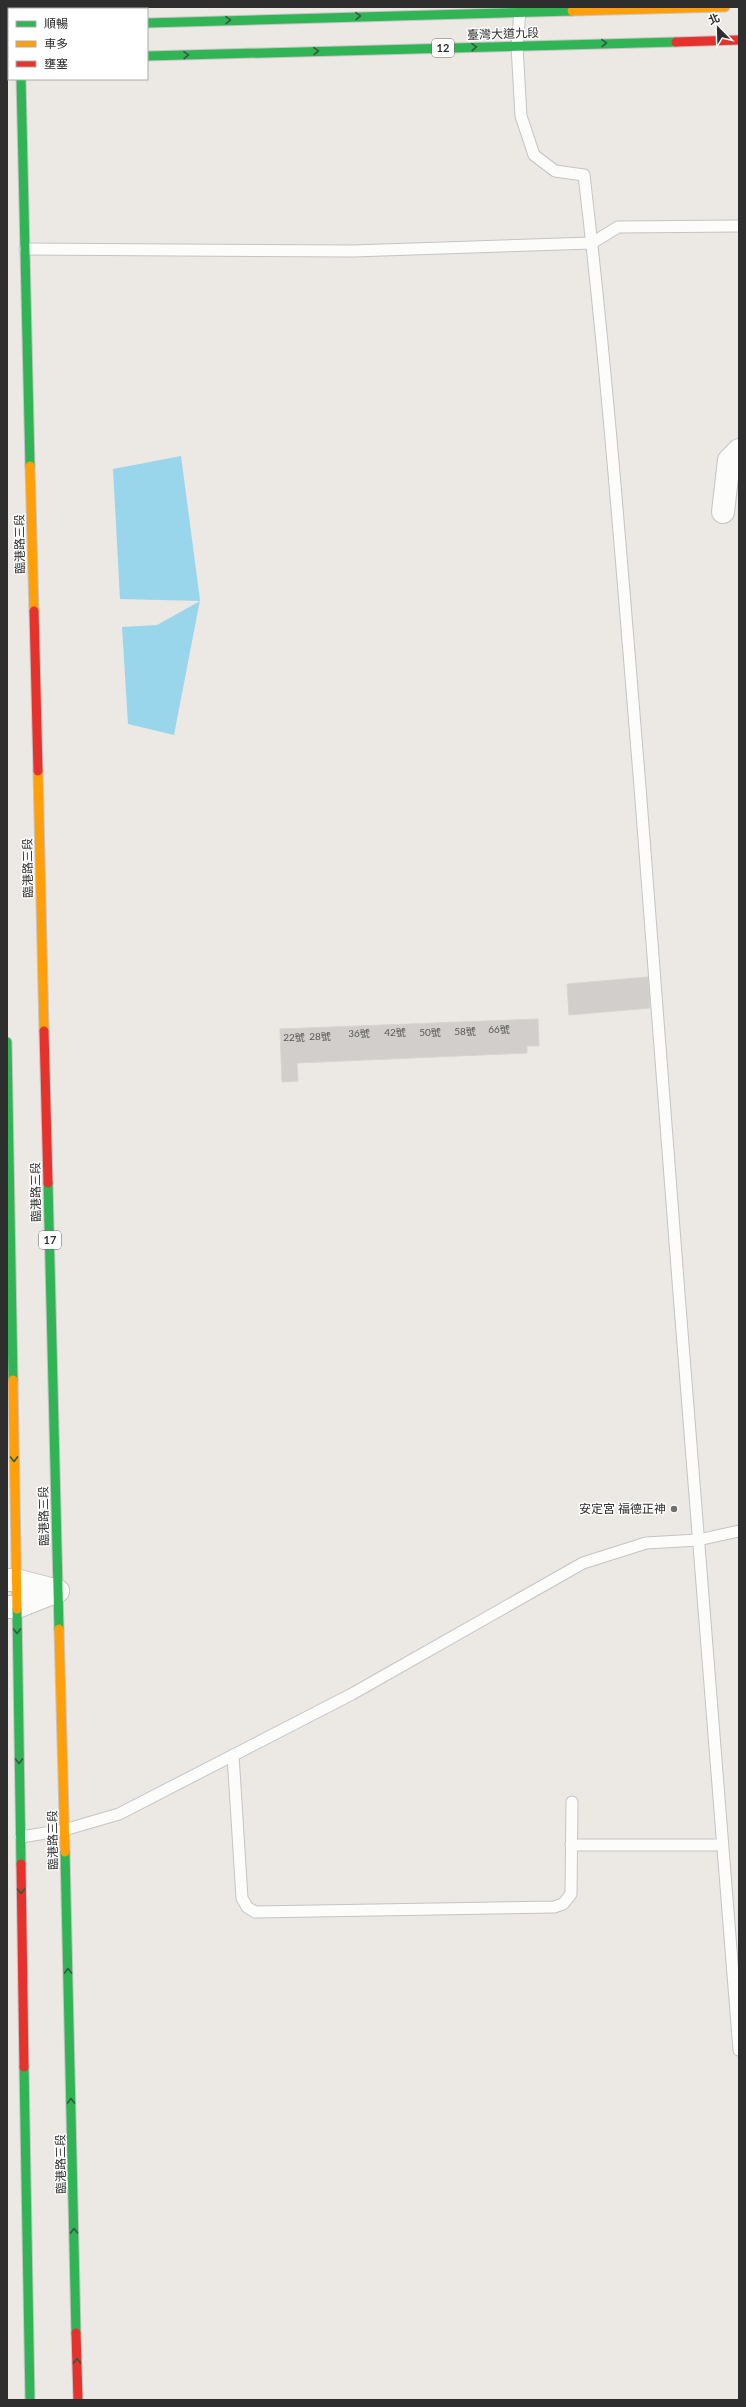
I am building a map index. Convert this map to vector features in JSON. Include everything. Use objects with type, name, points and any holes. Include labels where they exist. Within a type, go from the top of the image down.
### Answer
[{"type":"main road","name":"臺灣大道九段","points":[[148,23],[520,11],[725,7]]},
{"type":"main road","name":"臺灣大道九段","points":[[148,56],[739,40]]},
{"type":"main road","name":"臨港路三段","points":[[21,80],[78,2400]]},
{"type":"main road","points":[[7,1042],[12,1607],[20,1837],[30,2400]]},
{"type":"street","points":[[723,512],[729,460],[739,450]]},
{"type":"street","points":[[12,1580],[58,1591]]},
{"type":"street","points":[[12,1607],[58,1591]]},
{"type":"lane","points":[[520,11],[517,46],[521,116],[534,155],[555,171],[584,174],[592,243],[628,634],[739,2050]]},
{"type":"lane","points":[[25,249],[353,251],[592,243],[618,227],[739,226]]},
{"type":"lane","points":[[20,1837],[64,1830],[119,1814],[352,1694],[583,1563],[646,1543],[698,1540],[739,1531]]},
{"type":"lane","points":[[233,1755],[242,1898],[247,1907],[255,1912],[554,1907],[564,1904],[570,1894],[572,1802]]},
{"type":"lane","points":[[571,1845],[722,1846]]},
{"type":"water","points":[[181,456],[200,601],[120,599],[113,469]]},
{"type":"water","points":[[200,601],[174,735],[128,724],[122,627],[157,625]]},
{"type":"building","points":[[648,977],[650,1008],[569,1015],[567,984]]},
{"type":"building","points":[[538,1019],[539,1046],[527,1046],[527,1053],[297,1063],[298,1081],[282,1082],[280,1029]]},
{"type":"traffic: fast","points":[[148,23],[572,11]]},
{"type":"traffic: fast","points":[[148,56],[676,42]]},
{"type":"traffic: fast","points":[[21,80],[30,466]]},
{"type":"traffic: fast","points":[[7,1042],[13,1380]]},
{"type":"traffic: fast","points":[[48,1183],[59,1629]]},
{"type":"traffic: fast","points":[[17,1609],[21,1864]]},
{"type":"traffic: fast","points":[[65,1852],[76,2333]]},
{"type":"traffic: fast","points":[[24,2067],[30,2400]]},
{"type":"traffic: slow","points":[[572,11],[725,7]]},
{"type":"traffic: slow","points":[[30,466],[34,611]]},
{"type":"traffic: slow","points":[[38,771],[44,1031]]},
{"type":"traffic: slow","points":[[13,1380],[17,1609]]},
{"type":"traffic: slow","points":[[59,1629],[65,1852]]},
{"type":"traffic: jam","points":[[676,42],[739,40]]},
{"type":"traffic: jam","points":[[34,611],[38,771]]},
{"type":"traffic: jam","points":[[44,1031],[48,1183]]},
{"type":"traffic: jam","points":[[21,1864],[24,2067]]},
{"type":"traffic: jam","points":[[76,2333],[78,2400]]},
{"type":"place","name":"安定宮 福德正神","points":[[674,1509]]}]
